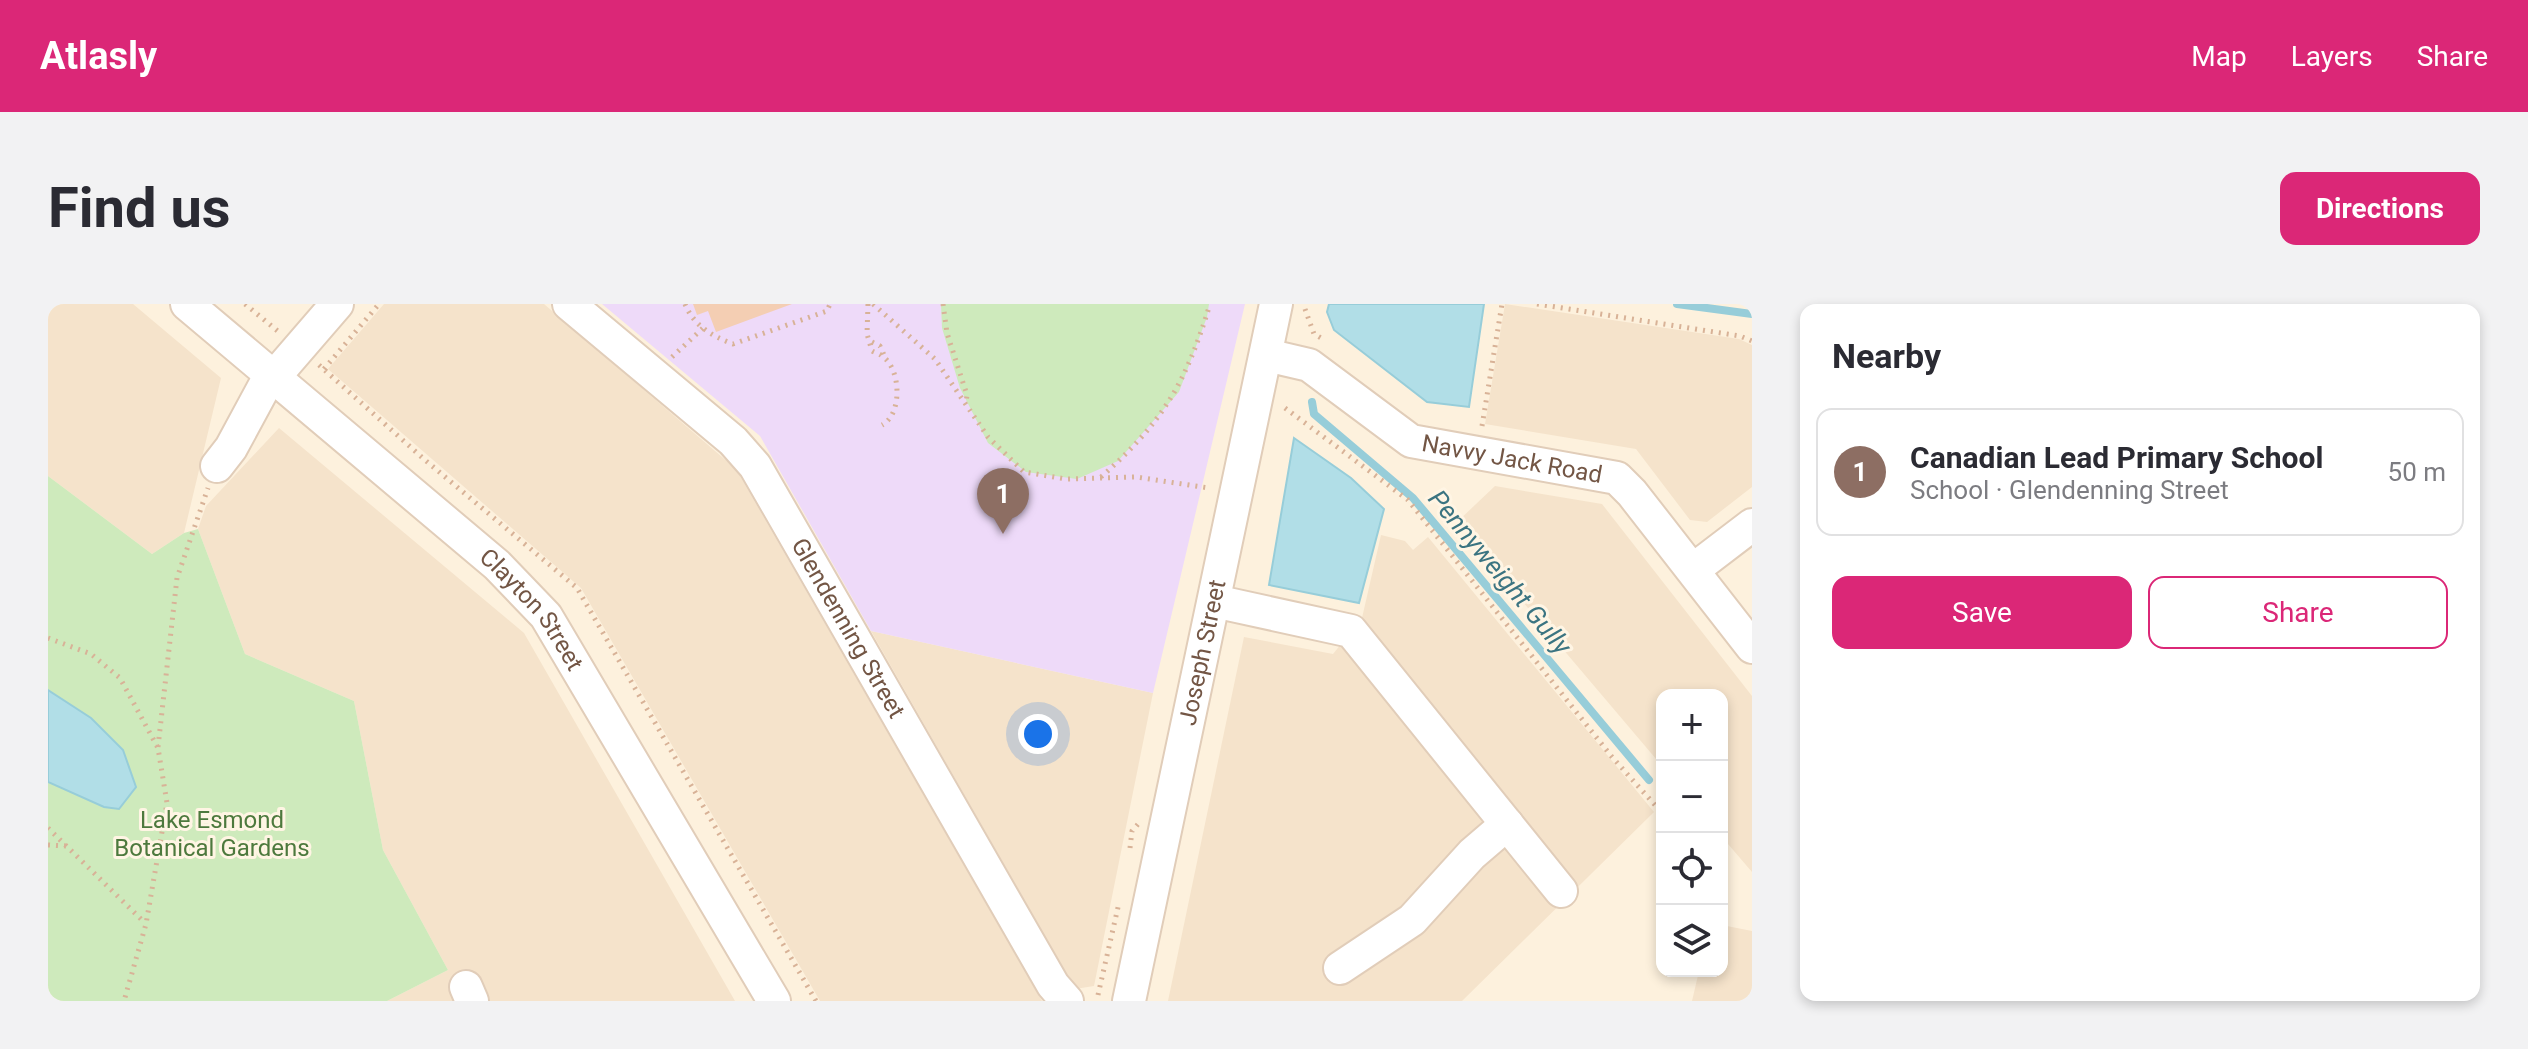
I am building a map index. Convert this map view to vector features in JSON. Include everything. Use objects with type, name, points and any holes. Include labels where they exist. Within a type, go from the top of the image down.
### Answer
[{"type":"street","name":"Clayton Street","points":[[187,304],[497,565],[546,616],[774,1001]]},
{"type":"street","points":[[217,466],[231,448],[272,376],[337,304]]},
{"type":"street","name":"Glendenning Street","points":[[569,304],[733,441],[755,466],[1053,985],[1067,1001]]},
{"type":"street","name":"Joseph Street","points":[[1129,1001],[1276,304]]},
{"type":"street","name":"Navvy Jack Road","points":[[1266,355],[1309,365],[1411,441],[1613,476],[1632,493],[1752,647]]},
{"type":"street","points":[[1693,570],[1752,525]]},
{"type":"street","points":[[1214,601],[1351,631],[1561,891]]},
{"type":"street","points":[[1340,968],[1412,920],[1472,854],[1507,824]]},
{"type":"path","points":[[245,304],[299,349]]},
{"type":"path","points":[[324,369],[379,304]]},
{"type":"path","points":[[685,304],[690,316],[703,328],[733,344],[827,311],[830,304]]},
{"type":"path","points":[[871,304],[867,334],[872,342],[872,351],[885,359],[898,392],[896,410],[882,425]]},
{"type":"path","points":[[871,304],[935,359],[988,437],[1024,472],[1042,477],[1136,477],[1213,488]]},
{"type":"path","points":[[943,304],[947,333],[967,395],[966,404]]},
{"type":"path","points":[[1100,478],[1169,405],[1188,371],[1210,304]]},
{"type":"path","points":[[1306,304],[1314,334],[1328,344]]},
{"type":"path","points":[[1467,424],[1482,427],[1502,304]]},
{"type":"path","points":[[1537,304],[1740,336],[1752,341]]},
{"type":"path","points":[[667,362],[703,328]]},
{"type":"path","points":[[1285,408],[1404,496],[1612,757],[1655,805]]},
{"type":"path","points":[[124,1001],[146,924],[167,803],[158,748],[177,578],[196,517],[217,466]]},
{"type":"path","points":[[48,638],[91,654],[120,678],[158,748]]},
{"type":"path","points":[[48,828],[146,924]]},
{"type":"path","points":[[48,845],[67,846]]},
{"type":"shaded area","points":[[48,304],[133,304],[221,378],[184,533],[152,554],[48,476]]},
{"type":"shaded area","points":[[384,304],[544,304],[736,469],[1042,1001],[820,1001],[581,588],[328,369]]},
{"type":"shaded area","points":[[602,304],[1245,304],[1153,693],[871,631],[760,436]]},
{"type":"shaded area","points":[[1505,304],[1739,339],[1752,345],[1752,487],[1707,522],[1690,520],[1636,449],[1485,424]]},
{"type":"shaded area","points":[[279,428],[524,633],[735,1001],[387,1001],[448,970],[383,850],[354,701],[245,654],[198,529],[206,506]]},
{"type":"shaded area","points":[[1495,486],[1602,504],[1752,696],[1752,872],[1728,844],[1728,689],[1656,689],[1656,759],[1456,523]]},
{"type":"shaded area","points":[[1381,535],[1405,541],[1413,550],[1428,537],[1654,812],[1462,1001],[1168,1001],[1244,637],[1333,654],[1362,618]]},
{"type":"shaded area","points":[[871,631],[1153,693],[1094,986],[1075,989]]},
{"type":"shaded area","points":[[1728,926],[1752,931],[1752,1001],[1692,1001],[1698,977],[1728,977]]},
{"type":"green space","points":[[941,304],[1209,304],[1179,392],[1118,461],[1077,479],[1026,472],[988,443],[960,388],[942,328]]},
{"type":"green space","name":"Lake Esmond Botanical Gardens","points":[[48,476],[152,554],[184,533],[198,529],[245,654],[354,701],[383,850],[448,970],[387,1001],[48,1001]]},
{"type":"water","points":[[1329,304],[1484,304],[1469,407],[1427,402],[1334,330],[1327,312]]},
{"type":"water","points":[[1294,438],[1351,478],[1384,509],[1359,603],[1269,585]]},
{"type":"water","points":[[48,690],[91,718],[123,750],[136,787],[119,809],[104,807],[48,782]]},
{"type":"building","points":[[693,304],[792,304],[716,332],[708,311],[697,315]]},
{"type":"waterway","points":[[1677,304],[1752,314]]},
{"type":"waterway","name":"Pennyweight Gully","points":[[1312,402],[1314,414],[1413,498],[1649,780]]},
{"type":"place","name":"Canadian Lead Primary School","points":[[1003,534]]}]
